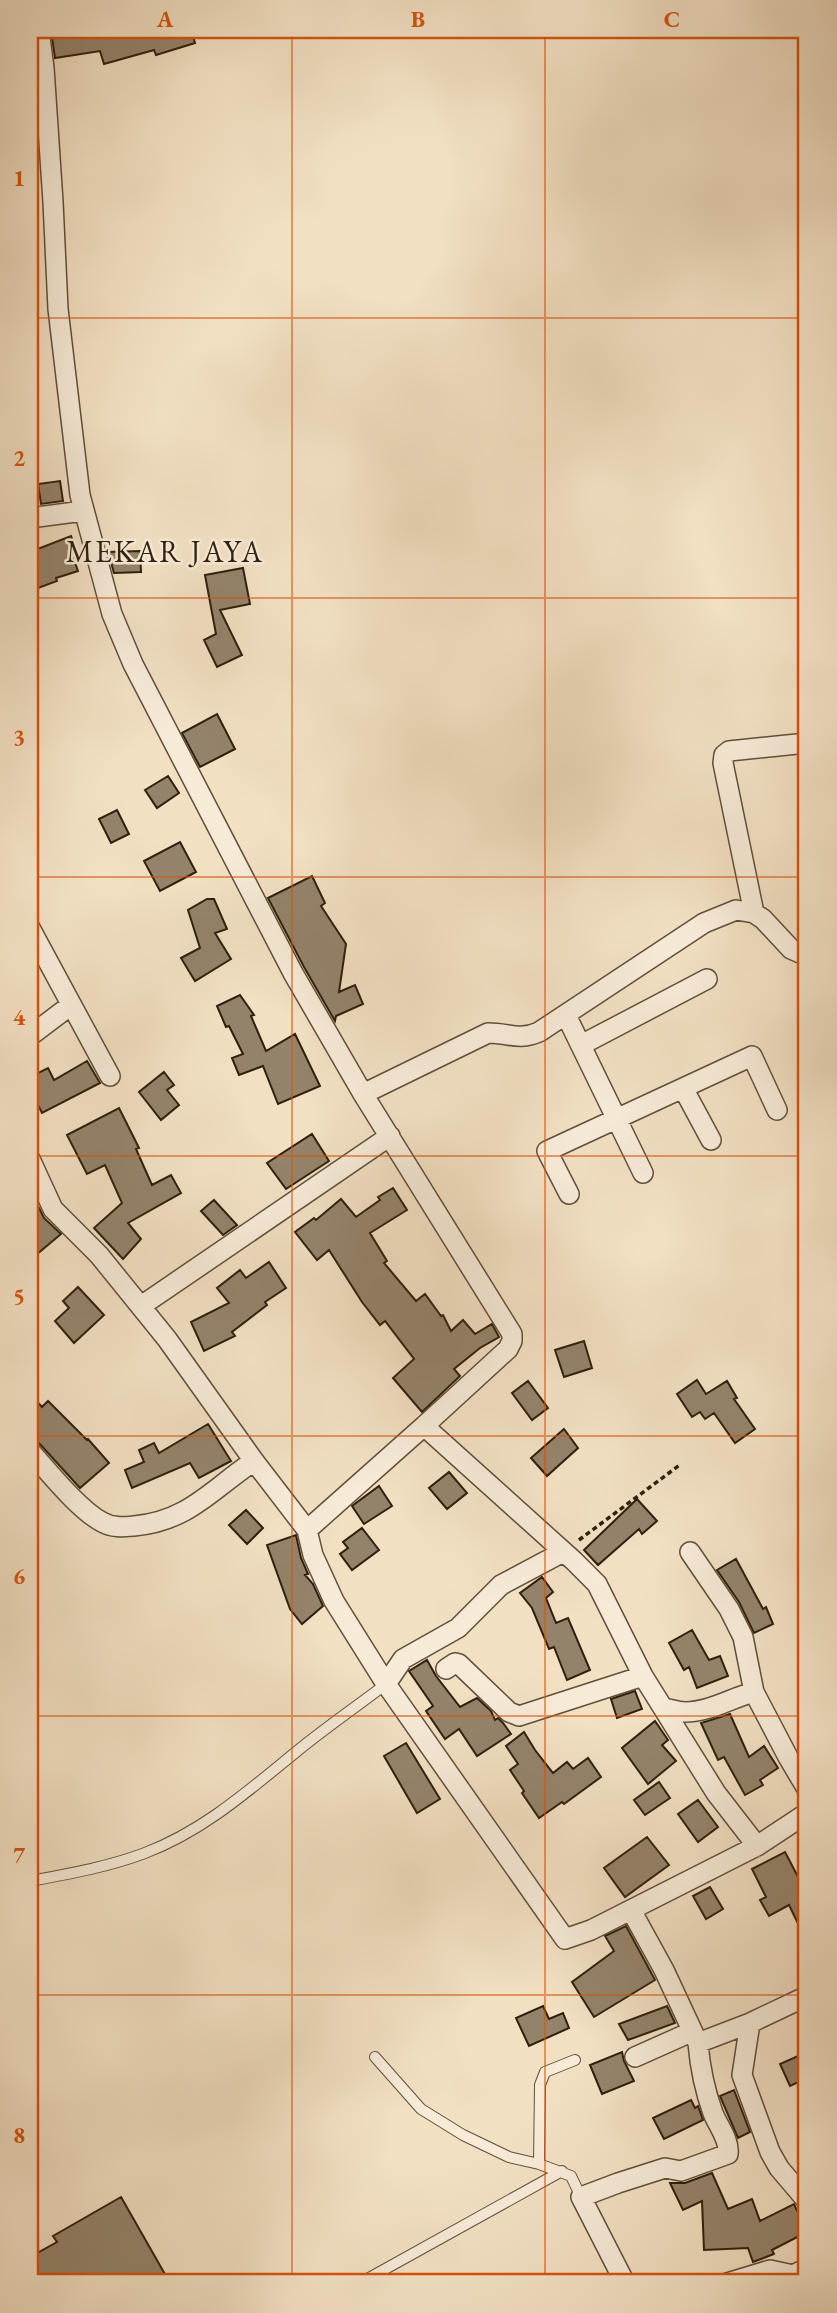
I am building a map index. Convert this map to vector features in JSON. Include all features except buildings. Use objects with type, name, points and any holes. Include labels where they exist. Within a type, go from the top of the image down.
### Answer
[{"type":"street","points":[[39,30],[38,102],[58,309],[83,511],[112,614],[133,664],[293,973],[363,1094],[512,1334],[508,1349],[307,1530]]},
{"type":"street","points":[[30,517],[83,511]]},
{"type":"street","points":[[754,913],[723,763],[724,755],[729,751],[807,743]]},
{"type":"street","points":[[363,1094],[488,1033],[525,1038],[566,1015],[705,923],[736,910],[754,913],[764,919],[791,949],[807,956]]},
{"type":"street","points":[[30,928],[110,1076]]},
{"type":"street","points":[[580,1045],[707,979]]},
{"type":"street","points":[[30,1036],[72,1005]]},
{"type":"street","points":[[566,1015],[643,1173]]},
{"type":"street","points":[[569,1194],[547,1151],[752,1056],[777,1110]]},
{"type":"street","points":[[683,1088],[711,1140]]},
{"type":"street","points":[[141,1306],[390,1136]]},
{"type":"street","points":[[30,1159],[53,1209],[99,1255],[141,1306],[307,1530],[313,1555],[334,1601],[386,1684],[561,1935],[568,1939],[592,1930],[757,1846],[807,1813]]},
{"type":"street","points":[[424,1426],[597,1584],[643,1676],[716,1793],[757,1846]]},
{"type":"street","points":[[30,1451],[97,1519],[117,1527],[153,1524],[177,1515],[214,1492],[254,1461]]},
{"type":"street","points":[[386,1684],[403,1659],[458,1629],[501,1585],[563,1552]]},
{"type":"street","points":[[690,1552],[714,1585],[743,1637],[754,1692],[807,1788]]},
{"type":"street","points":[[446,1669],[455,1663],[459,1664],[509,1713],[519,1716],[643,1676]]},
{"type":"street","points":[[663,1707],[685,1712],[713,1708],[754,1692]]},
{"type":"street","points":[[625,2283],[581,2197],[665,2168],[681,2172],[728,2154],[728,2145],[710,2101],[694,2038],[664,1970],[631,1910]]},
{"type":"street","points":[[635,2057],[750,2023],[807,1996]]},
{"type":"street","points":[[750,2023],[742,2075],[770,2152],[779,2168],[807,2201]]},
{"type":"street","points":[[727,2283],[770,2270],[793,2275],[807,2268]]},
{"type":"lane","points":[[30,1881],[79,1872],[146,1853],[207,1822],[386,1684]]},
{"type":"lane","points":[[375,2057],[421,2109],[463,2135],[509,2157],[562,2171],[571,2176],[581,2197]]},
{"type":"lane","points":[[539,2164],[540,2085],[545,2072],[575,2060]]},
{"type":"lane","points":[[360,2283],[562,2171]]},
{"type":"path","points":[[563,1552],[681,1464]]},
{"type":"district","name":"MEKAR JAYA","points":[[165,551]]}]
